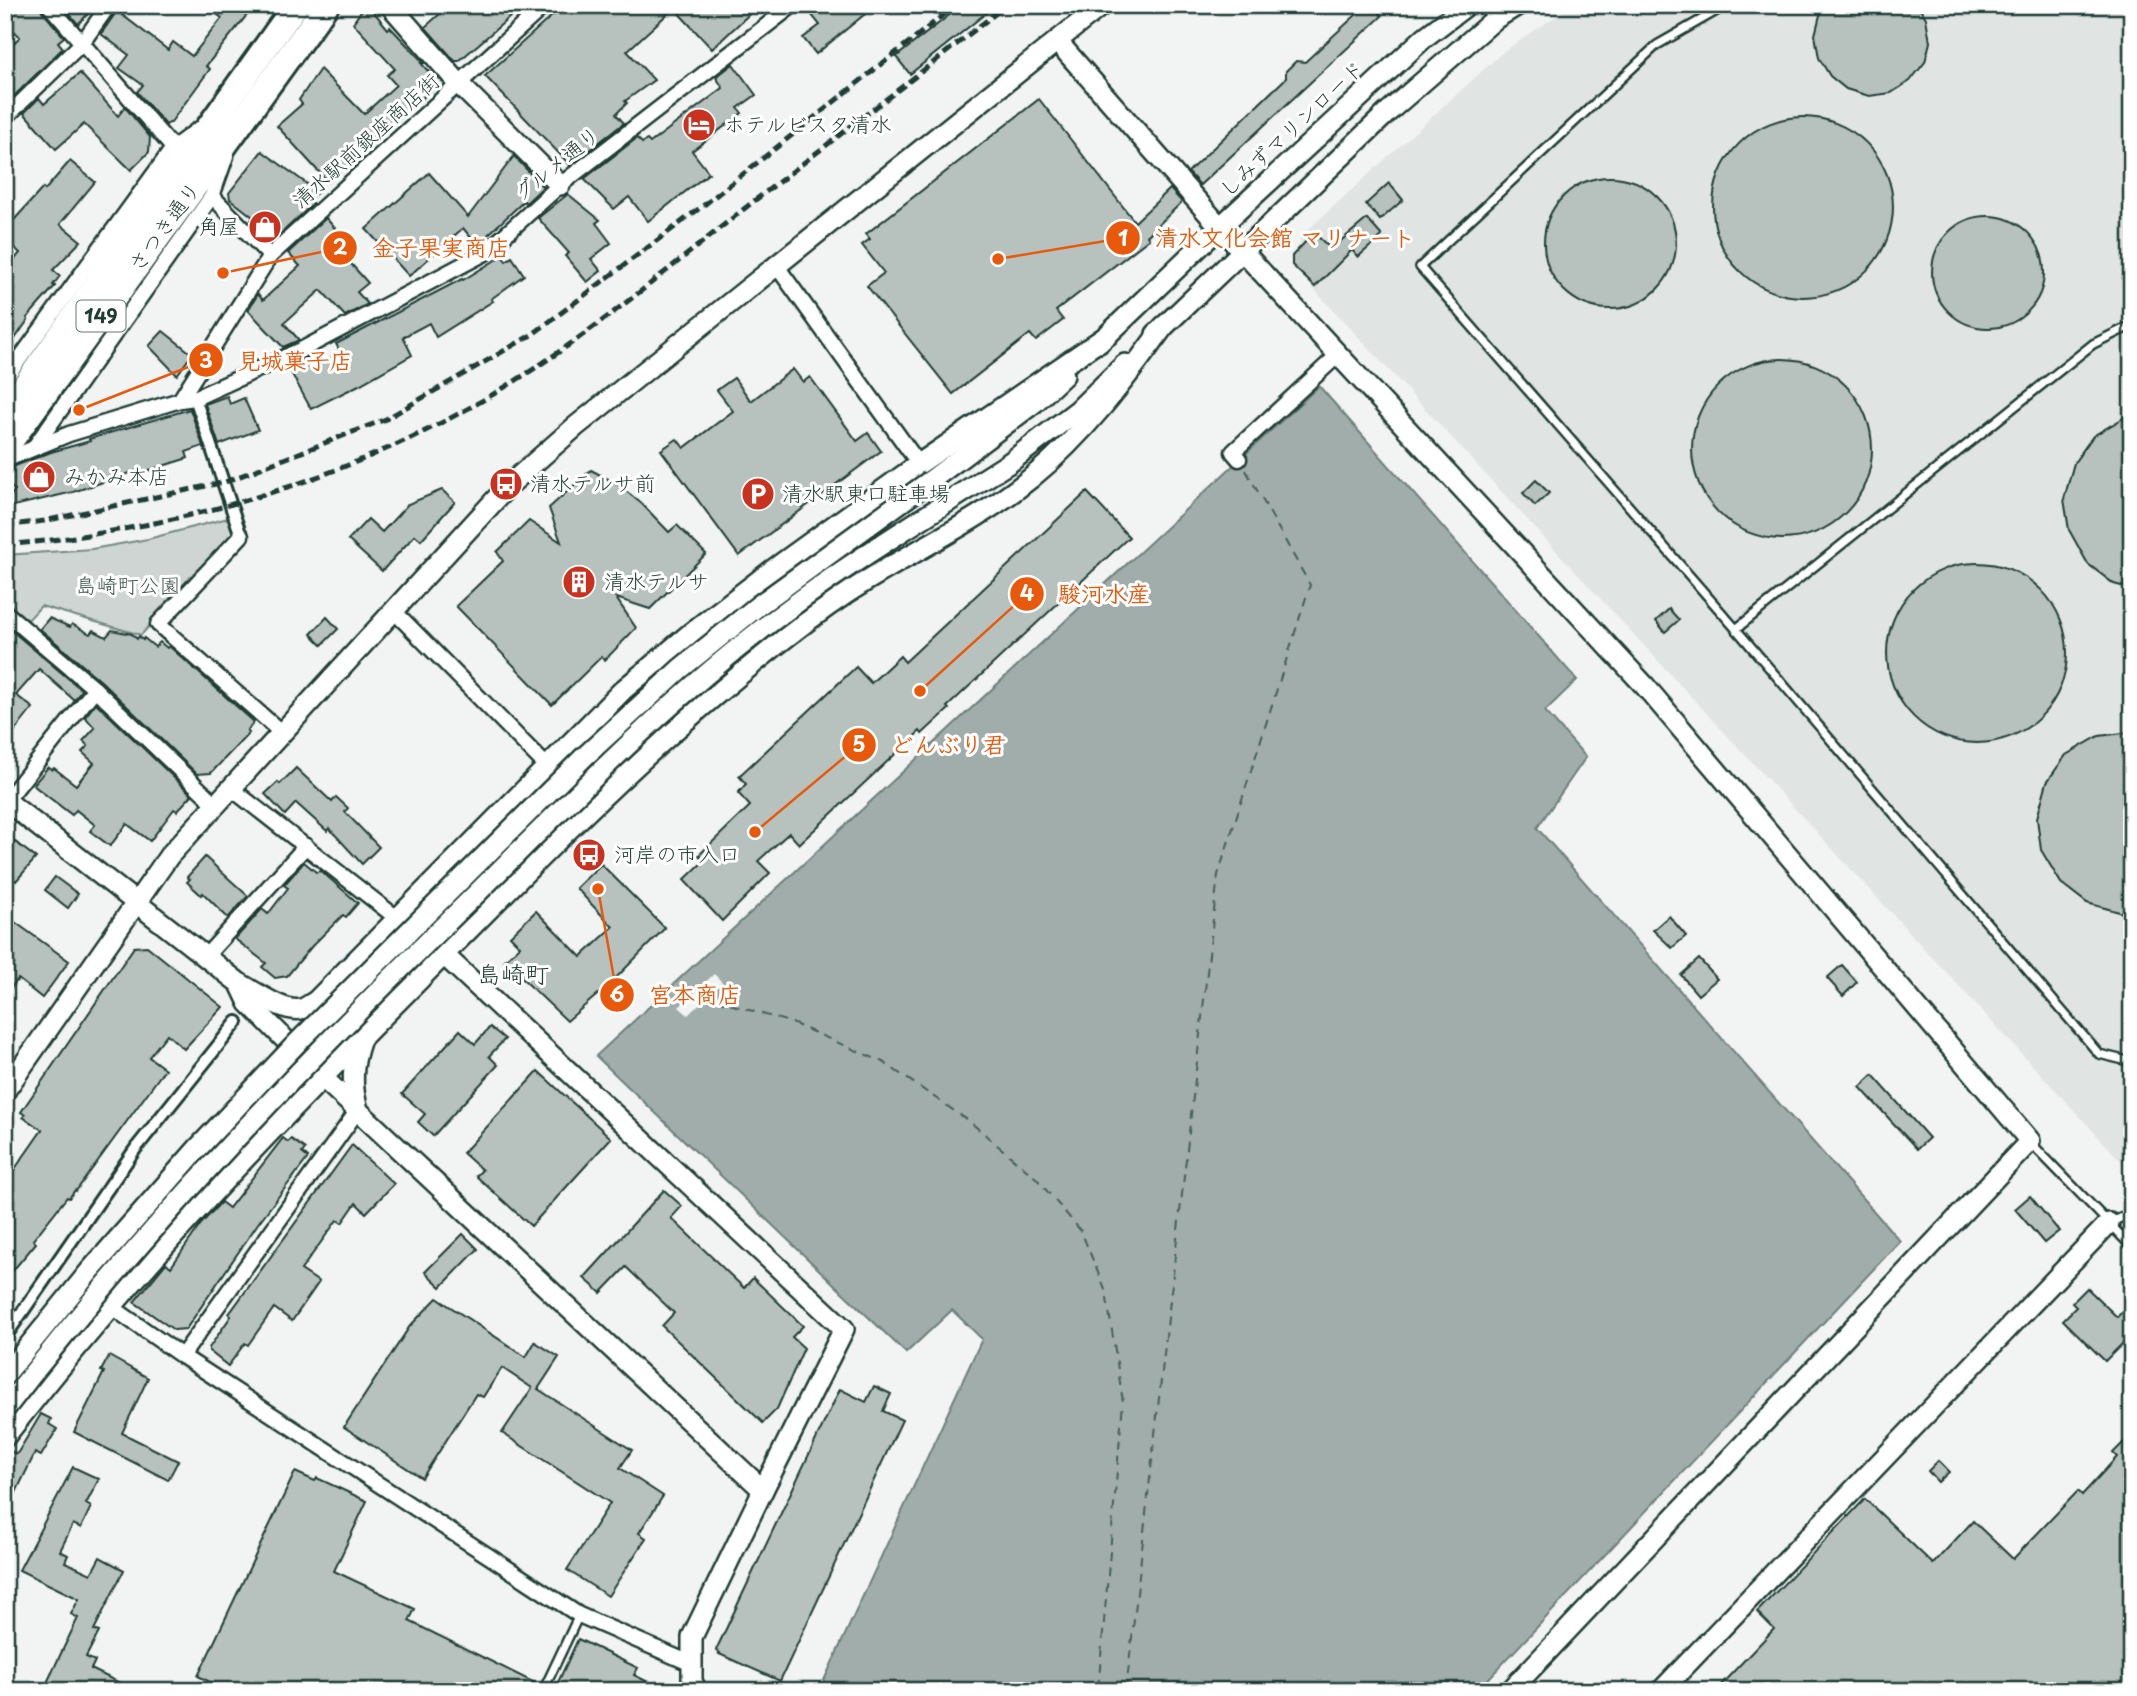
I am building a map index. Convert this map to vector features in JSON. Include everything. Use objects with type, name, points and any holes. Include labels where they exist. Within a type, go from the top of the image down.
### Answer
[{"type":"highway","name":"さつき通り","points":[[230,119],[296,5]]},
{"type":"highway","name":"さつき通り","points":[[5,449],[230,119],[326,5]]},
{"type":"highway","name":"さつき通り","points":[[5,413],[191,173]]},
{"type":"street","points":[[49,5],[191,173],[270,256]]},
{"type":"street","points":[[5,118],[82,43],[109,5]]},
{"type":"street","points":[[390,5],[460,85],[560,186]]},
{"type":"street","name":"清水駅前銀座商店街","points":[[180,400],[270,256],[545,5]]},
{"type":"street","name":"グルメ通り","points":[[180,400],[195,398],[301,350],[485,253],[560,186],[793,5]]},
{"type":"street","points":[[5,1091],[169,856],[517,477],[575,427],[1102,5]]},
{"type":"street","name":"しみずマリンロード","points":[[5,1375],[89,1272],[198,1148],[297,1043],[584,757],[680,669],[759,605],[1034,402],[1425,37],[1467,5]]},
{"type":"street","points":[[5,1409],[167,1215],[273,1099],[600,771],[692,687],[781,615],[835,576],[1009,463],[1078,410],[1243,249],[1418,85],[1495,19],[1518,5]]},
{"type":"street","points":[[1056,41],[1220,227],[1645,686],[2030,1141],[1510,1691]]},
{"type":"street","points":[[35,446],[191,173],[230,119]]},
{"type":"street","points":[[5,378],[191,173]]},
{"type":"street","points":[[776,265],[919,464]]},
{"type":"street","points":[[5,1437],[93,1327],[208,1197],[322,1077],[589,809],[671,733],[776,644],[864,582],[995,506],[1032,477],[1066,446],[1114,395],[1164,326]]},
{"type":"street","points":[[95,689],[6,801],[239,983],[289,1009],[301,1009],[316,1000],[623,690],[692,632],[919,464],[1108,335]]},
{"type":"street","points":[[1240,459],[1233,452],[1339,354]]},
{"type":"street","points":[[195,398],[241,536],[158,624],[283,733]]},
{"type":"street","points":[[5,460],[69,434],[180,400]]},
{"type":"street","points":[[394,611],[589,809]]},
{"type":"street","points":[[5,612],[95,689],[216,805]]},
{"type":"street","points":[[232,789],[443,955],[844,1329],[692,1637],[692,1681],[697,1691]]},
{"type":"street","points":[[205,957],[306,846]]},
{"type":"street","points":[[239,983],[249,1003],[322,1077],[763,1490]]},
{"type":"street","points":[[5,1336],[136,1149],[237,1022]]},
{"type":"street","points":[[358,1110],[352,1076],[353,1062],[361,1038]]},
{"type":"street","points":[[182,1356],[358,1110]]},
{"type":"street","points":[[1661,1691],[2109,1223]]},
{"type":"street","points":[[119,1312],[579,1615],[692,1664]]},
{"type":"lane","points":[[1727,5],[1657,45],[1420,267],[1737,629],[2099,1054],[2132,1062]]},
{"type":"lane","points":[[1737,629],[2093,344],[2132,325]]},
{"type":"lane","points":[[2030,1141],[2132,1247]]},
{"type":"lane","points":[[2109,1223],[2132,1213]]},
{"type":"lane","points":[[543,1691],[579,1615]]},
{"type":"shaded area","points":[[1573,5],[2132,5],[2132,1173],[1302,276],[1300,237],[1503,52]]},
{"type":"shaded area","points":[[1319,386],[1577,680],[1545,711],[1586,757],[1537,828],[1900,1241],[1477,1691],[819,1691],[982,1339],[952,1310],[906,1353],[596,1056]]},
{"type":"green space","name":"島崎町公園","points":[[228,518],[235,533],[141,635],[41,606],[28,620],[5,601],[5,555],[92,549],[148,539]]},
{"type":"pier","points":[[714,974],[722,982],[688,1015],[679,1007]]},
{"type":"building","points":[[5,5],[40,5],[64,37],[58,42],[63,48],[11,99],[5,92],[5,51],[20,37],[5,21]]},
{"type":"building","points":[[62,5],[97,5],[78,24]]},
{"type":"building","points":[[204,5],[255,5],[206,66],[210,69],[166,125],[137,92],[143,85],[119,68],[129,55],[101,34],[117,11],[168,50],[173,42],[192,56],[222,18]]},
{"type":"building","points":[[365,5],[368,5],[388,29],[390,27],[424,63],[421,63],[435,79],[431,83],[435,87],[328,182],[277,126],[302,104],[299,100],[320,69],[364,114],[396,85],[387,75],[395,69],[353,23]]},
{"type":"building","points":[[450,5],[524,5],[459,61],[455,61],[425,27]]},
{"type":"building","points":[[564,5],[759,5],[712,49],[674,8],[627,51],[654,80],[625,101],[627,103],[616,114],[624,123],[570,165],[485,76]]},
{"type":"building","points":[[822,5],[876,5],[816,54],[803,38],[820,25],[811,14]]},
{"type":"building","points":[[962,5],[996,5],[910,74],[896,57]]},
{"type":"building","points":[[1350,5],[1373,5],[1382,16],[1200,185],[1188,172],[1286,78],[1286,71],[1296,61],[1305,62],[1357,14]]},
{"type":"building","points":[[1828,5],[1918,5],[1926,18],[1930,42],[1925,62],[1910,81],[1891,93],[1869,96],[1846,89],[1830,76],[1819,58],[1815,35],[1820,15]]},
{"type":"building","points":[[733,64],[756,95],[738,108],[742,113],[692,151],[709,173],[648,221],[629,197],[614,209],[584,179],[637,138],[642,143],[647,140],[650,143],[723,88],[716,77]]},
{"type":"building","points":[[80,73],[118,116],[125,107],[150,137],[149,152],[131,170],[84,124],[56,149],[24,113],[39,98],[44,104]]},
{"type":"building","points":[[1039,99],[1135,222],[1170,189],[1182,202],[1147,236],[1149,239],[1056,311],[1063,320],[1036,341],[1030,334],[953,394],[867,286],[884,273],[862,245],[870,239],[866,234]]},
{"type":"building","points":[[1803,117],[1837,124],[1853,132],[1866,144],[1878,157],[1886,173],[1893,207],[1886,241],[1878,257],[1866,270],[1853,282],[1837,290],[1803,297],[1769,290],[1753,282],[1740,270],[1728,257],[1720,241],[1713,207],[1720,173],[1728,157],[1740,144],[1753,132],[1769,124]]},
{"type":"building","points":[[262,151],[318,192],[309,199],[313,204],[277,237],[264,233],[251,220],[253,217],[230,199],[229,193]]},
{"type":"building","points":[[514,156],[543,187],[477,245],[463,228],[409,276],[366,229],[429,173],[468,217]]},
{"type":"building","points":[[70,161],[95,182],[60,224],[81,241],[53,270],[60,276],[53,285],[55,286],[27,318],[5,353],[5,271],[20,253],[5,238],[5,230]]},
{"type":"building","points":[[1610,177],[1635,182],[1657,196],[1671,218],[1676,243],[1671,268],[1657,290],[1635,304],[1610,309],[1585,304],[1563,290],[1549,268],[1544,243],[1549,218],[1563,196],[1585,182]]},
{"type":"building","points":[[1389,183],[1403,200],[1380,220],[1366,204]]},
{"type":"building","points":[[568,194],[600,220],[596,223],[611,243],[591,259],[601,271],[587,282],[565,256],[569,253],[538,218]]},
{"type":"building","points":[[1988,216],[2010,220],[2028,232],[2040,250],[2044,272],[2040,294],[2028,312],[2010,324],[1988,328],[1966,324],[1948,312],[1936,294],[1932,272],[1936,250],[1948,232],[1966,220]]},
{"type":"building","points":[[326,218],[352,248],[344,256],[368,283],[357,292],[368,304],[345,316],[321,290],[284,323],[299,340],[283,347],[248,310],[258,294],[263,300],[300,266],[288,253]]},
{"type":"building","points":[[1367,219],[1382,236],[1358,257],[1352,250],[1315,287],[1292,265],[1292,256],[1314,233],[1331,249]]},
{"type":"building","points":[[502,256],[506,261],[512,257],[524,275],[491,299],[493,301],[436,337],[429,323],[403,337],[412,355],[311,409],[288,367],[307,357],[313,368],[341,353],[336,344],[463,280]]},
{"type":"building","points":[[163,331],[192,354],[177,375],[149,346]]},
{"type":"building","points":[[1782,359],[1816,366],[1846,385],[1865,415],[1872,449],[1865,483],[1846,513],[1816,532],[1782,539],[1748,532],[1718,513],[1699,483],[1692,449],[1699,415],[1718,385],[1748,366]]},
{"type":"building","name":"清水駅東口駐車場","points":[[793,369],[803,382],[810,377],[857,441],[868,433],[881,451],[739,556],[661,450],[677,439],[684,448],[733,411],[717,390],[734,378],[751,401]]},
{"type":"building","points":[[227,396],[230,404],[244,398],[258,430],[219,445],[205,404]]},
{"type":"building","points":[[190,409],[203,446],[186,452],[188,458],[137,474],[136,471],[73,492],[5,508],[15,490],[5,483],[5,480],[15,466],[90,441],[89,439]]},
{"type":"building","points":[[2132,413],[2132,589],[2114,584],[2088,564],[2069,530],[2064,499],[2074,463],[2093,436]]},
{"type":"building","name":"清水テルサ","points":[[591,470],[616,483],[642,504],[669,532],[677,525],[706,554],[650,609],[616,598],[636,628],[605,660],[601,657],[552,705],[456,606],[503,561],[497,552],[529,521],[561,542],[549,508]]},
{"type":"building","points":[[1536,480],[1549,493],[1535,506],[1523,493]]},
{"type":"building","points":[[442,490],[455,502],[421,540],[415,535],[382,571],[348,540],[368,519],[382,532],[408,504]]},
{"type":"building","points":[[1087,492],[1129,537],[947,707],[949,709],[922,734],[920,731],[799,844],[789,833],[758,861],[770,873],[722,921],[684,880],[704,861],[699,855],[750,806],[738,793],[746,784],[739,776],[856,667],[871,683],[900,656],[905,662]]},
{"type":"building","points":[[1977,563],[2011,570],[2027,578],[2040,590],[2052,603],[2060,619],[2067,653],[2060,687],[2052,703],[2040,716],[2027,728],[2011,736],[1977,743],[1943,736],[1927,728],[1914,716],[1902,703],[1894,687],[1887,653],[1894,619],[1902,603],[1914,590],[1927,578],[1943,570]]},
{"type":"building","points":[[1669,609],[1679,620],[1665,632],[1656,621]]},
{"type":"building","points":[[327,617],[338,629],[322,645],[311,634]]},
{"type":"building","points":[[49,618],[70,627],[72,624],[90,634],[93,630],[106,637],[112,630],[132,634],[137,639],[139,636],[155,647],[160,642],[167,648],[169,646],[254,722],[247,731],[249,733],[211,773],[197,774],[102,682],[40,629]]},
{"type":"building","points":[[5,625],[82,690],[74,700],[39,669],[16,695],[33,708],[5,743]]},
{"type":"building","points":[[96,703],[192,795],[177,811],[174,809],[150,841],[127,824],[110,846],[90,831],[95,825],[76,810],[72,815],[33,785],[48,767],[52,770],[54,768],[76,785],[94,763],[82,752],[88,746],[83,741],[95,728],[85,717]]},
{"type":"building","points":[[2132,732],[2132,912],[2123,913],[2087,903],[2061,883],[2041,850],[2037,818],[2047,782],[2066,755],[2099,736]]},
{"type":"building","points":[[296,768],[332,802],[336,797],[348,808],[345,812],[379,847],[362,864],[329,828],[327,831],[296,803],[285,815],[265,794]]},
{"type":"building","points":[[5,834],[36,858],[16,881],[5,872]]},
{"type":"building","points":[[205,857],[248,896],[228,918],[203,893],[201,895],[187,882],[190,879],[187,877]]},
{"type":"building","points":[[304,862],[316,872],[321,871],[358,903],[312,946],[287,976],[275,978],[262,967],[266,963],[235,939],[262,909],[268,914],[288,888],[284,885]]},
{"type":"building","points":[[601,864],[665,928],[611,983],[567,1021],[504,961],[520,946],[510,936],[536,911],[581,957],[613,927],[576,888]]},
{"type":"building","points":[[55,877],[78,894],[68,908],[45,890]]},
{"type":"building","points":[[1669,916],[1686,936],[1672,948],[1653,930]]},
{"type":"building","points":[[12,920],[69,961],[42,998],[18,979],[5,995],[5,929]]},
{"type":"building","points":[[147,946],[223,1007],[184,1049],[167,1034],[149,1057],[165,1069],[76,1191],[67,1197],[33,1240],[36,1243],[5,1280],[5,1183],[42,1130],[23,1117],[25,1115],[21,1112],[134,947]]},
{"type":"building","points":[[1699,959],[1717,979],[1698,995],[1681,975]]},
{"type":"building","points":[[1842,965],[1857,982],[1843,996],[1827,978]]},
{"type":"building","points":[[490,1027],[505,1039],[489,1056],[498,1065],[433,1136],[418,1122],[425,1114],[402,1094],[460,1030],[475,1044]]},
{"type":"building","points":[[538,1071],[611,1138],[531,1226],[476,1176],[482,1170],[463,1153]]},
{"type":"building","points":[[1873,1075],[1929,1138],[1917,1149],[1860,1087]]},
{"type":"building","points":[[283,1138],[288,1142],[291,1139],[305,1149],[302,1153],[308,1158],[259,1222],[186,1329],[174,1330],[134,1302],[166,1263],[171,1267],[201,1224],[221,1202],[229,1208]]},
{"type":"building","points":[[352,1145],[394,1184],[366,1213],[356,1203],[342,1223],[337,1220],[301,1270],[319,1282],[292,1321],[274,1308],[248,1345],[245,1343],[228,1366],[209,1351],[209,1348],[231,1316],[229,1314]]},
{"type":"building","points":[[664,1190],[682,1206],[671,1218],[744,1288],[753,1278],[803,1326],[792,1337],[804,1348],[777,1409],[763,1423],[662,1326],[674,1313],[626,1267],[601,1293],[584,1278]]},
{"type":"building","points":[[2030,1196],[2059,1231],[2044,1243],[2015,1209]]},
{"type":"building","points":[[463,1234],[478,1249],[441,1287],[425,1272]]},
{"type":"building","points":[[2087,1288],[2117,1317],[2132,1302],[2132,1334],[2105,1361],[2063,1320],[2076,1307],[2072,1303]]},
{"type":"building","points":[[437,1298],[526,1357],[535,1342],[559,1357],[538,1389],[632,1450],[620,1468],[663,1496],[639,1533],[646,1538],[608,1596],[567,1570],[610,1503],[502,1433],[532,1388],[502,1368],[483,1397],[476,1394],[422,1478],[344,1427],[410,1326]]},
{"type":"building","points":[[109,1356],[148,1378],[122,1433],[178,1461],[168,1480],[74,1432],[104,1372],[101,1371]]},
{"type":"building","points":[[874,1386],[891,1394],[883,1411],[902,1420],[780,1681],[719,1654],[716,1650],[840,1389],[866,1402]]},
{"type":"building","points":[[41,1414],[51,1419],[49,1424],[57,1429],[41,1456],[35,1453],[5,1515],[5,1461],[10,1451],[17,1454]]},
{"type":"building","points":[[2132,1434],[2132,1691],[1715,1691],[1774,1629],[1757,1612],[1865,1499],[1933,1564],[1973,1521],[2013,1559],[2078,1491],[2082,1495],[2117,1457],[2113,1453]]},
{"type":"building","points":[[1938,1461],[1949,1472],[1938,1482],[1928,1471]]},
{"type":"building","points":[[73,1467],[99,1479],[86,1504],[91,1507],[81,1528],[73,1524],[60,1551],[68,1555],[65,1562],[91,1574],[100,1557],[124,1570],[94,1630],[99,1632],[86,1657],[95,1661],[91,1669],[136,1691],[43,1691],[78,1618],[71,1614],[79,1599],[19,1570]]},
{"type":"building","points":[[295,1472],[315,1481],[317,1478],[367,1501],[334,1571],[415,1609],[409,1621],[539,1685],[537,1691],[228,1691],[198,1676]]},
{"type":"building","points":[[578,1639],[638,1668],[634,1675],[666,1691],[554,1691]]},
{"type":"ferry route","points":[[1126,1691],[1218,875],[1310,585],[1243,465]]},
{"type":"ferry route","points":[[700,995],[792,1023],[883,1062],[969,1121],[1036,1178],[1081,1231],[1106,1292],[1123,1402],[1098,1691]]},
{"type":"railway","points":[[5,526],[44,521],[225,482],[386,419],[533,334],[704,205],[956,5]]},
{"type":"railway","points":[[5,545],[77,537],[149,524],[290,486],[358,461],[489,397],[601,322],[1006,5]]},
{"type":"place","name":"ホテルビスタ清水","points":[[699,125]]},
{"type":"place","name":"角屋","points":[[265,227]]},
{"type":"place","name":"清水文化会館 マリナート","points":[[998,259]]},
{"type":"place","name":"金子果実商店","points":[[223,273]]},
{"type":"place","name":"見城菓子店","points":[[79,410]]},
{"type":"place","name":"みかみ本店","points":[[39,477]]},
{"type":"place","name":"清水テルサ前","points":[[506,484]]},
{"type":"place","name":"清水駅東口駐車場","points":[[758,494]]},
{"type":"place","name":"清水テルサ","points":[[579,582]]},
{"type":"place","name":"駿河水産","points":[[920,691]]},
{"type":"place","name":"どんぶり君","points":[[755,832]]},
{"type":"place","name":"河岸の市入口","points":[[589,855]]},
{"type":"place","name":"宮本商店","points":[[598,889]]},
{"type":"district","name":"島崎町","points":[[513,975]]}]
